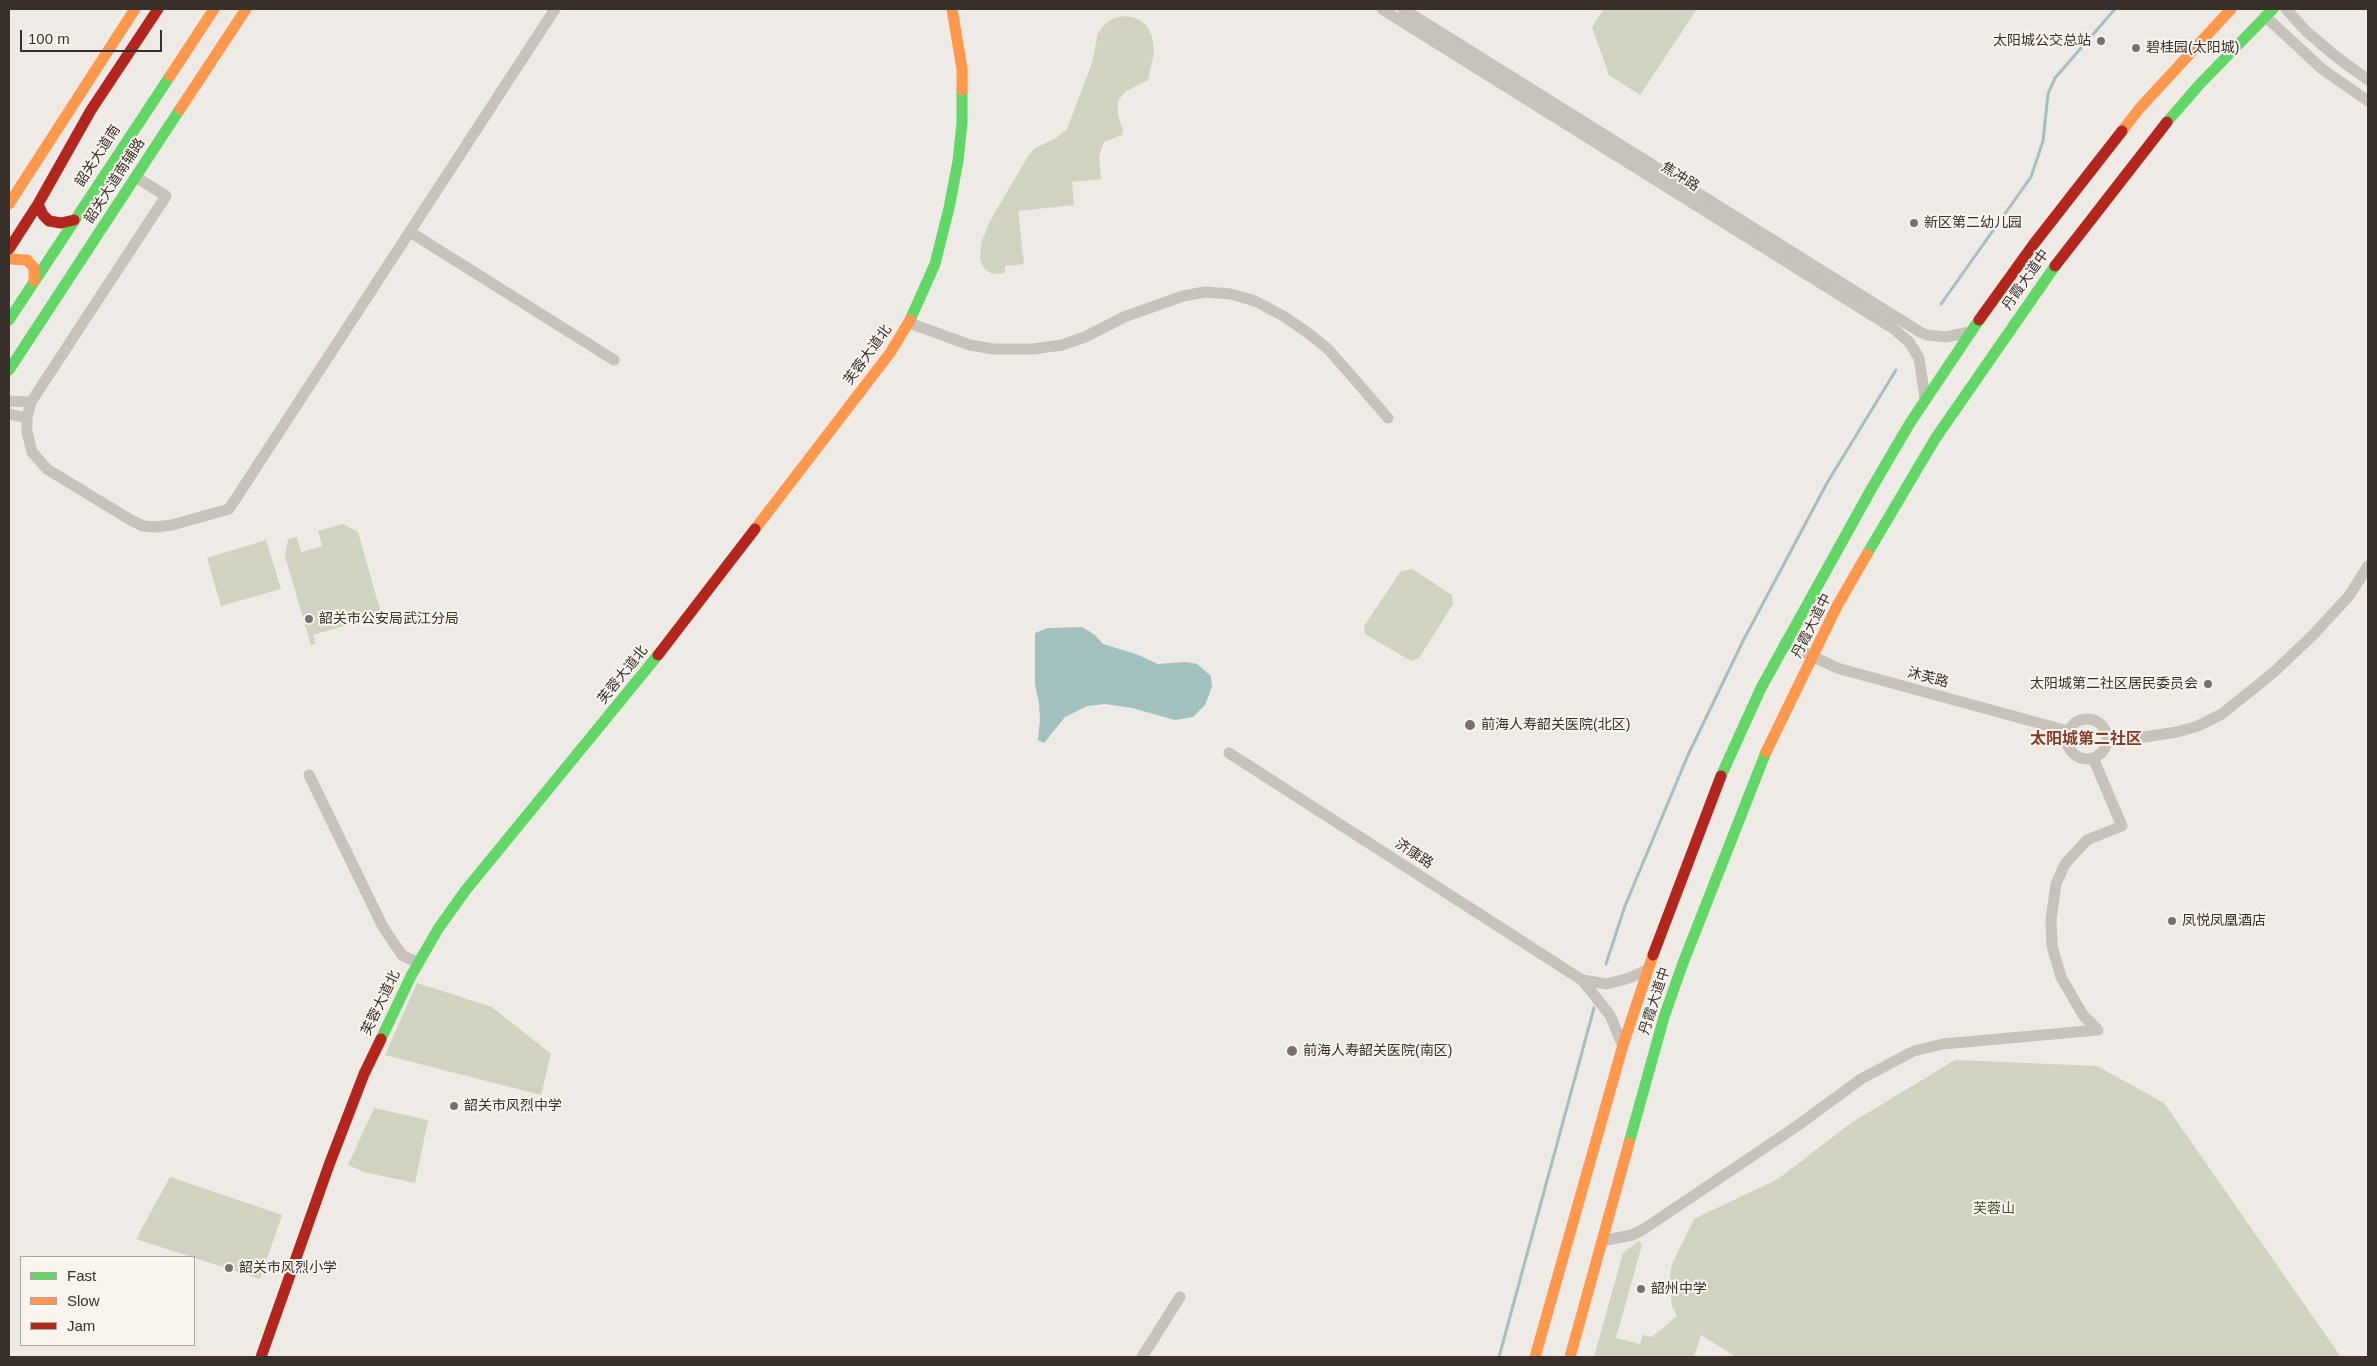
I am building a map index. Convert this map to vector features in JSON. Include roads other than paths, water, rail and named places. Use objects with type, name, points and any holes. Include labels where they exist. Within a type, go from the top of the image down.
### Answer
[{"type":"main road","points":[[9,204],[135,9]]},
{"type":"main road","name":"韶关大道南","points":[[9,249],[38,204],[91,110],[158,9]]},
{"type":"main road","name":"韶关大道南","points":[[9,320],[214,9]]},
{"type":"main road","name":"韶关大道南辅路","points":[[9,370],[246,9]]},
{"type":"main road","name":"芙蓉大道北","points":[[262,1357],[329,1164],[364,1074],[418,963],[438,929],[465,891],[665,647],[884,361],[909,323],[924,292],[937,255],[950,208],[958,161],[962,124],[962,69],[952,9]]},
{"type":"main road","name":"丹霞大道中","points":[[1535,1357],[1623,1045],[1647,970],[1733,747],[1785,642],[1872,486],[1925,399],[1970,332],[2038,238],[2139,109],[2230,9]]},
{"type":"main road","name":"丹霞大道中","points":[[1570,1357],[1664,1017],[1683,963],[1763,759],[1842,598],[1930,447],[2048,276],[2161,130],[2265,11]]},
{"type":"main road","points":[[38,204],[48,221],[62,223],[74,220]]},
{"type":"main road","points":[[9,259],[27,260],[34,268],[34,281]]},
{"type":"street","points":[[136,177],[166,196],[31,402],[27,418],[27,432],[32,452],[47,470],[143,526],[172,525],[229,510],[555,9]]},
{"type":"street","name":"焦冲路","points":[[1382,9],[1894,329],[1909,342],[1919,358],[1925,399]]},
{"type":"street","name":"焦冲路","points":[[1403,9],[1920,332],[1935,337],[1946,337],[1970,332]]},
{"type":"street","points":[[2286,9],[2306,31],[2334,56],[2368,80]]},
{"type":"street","points":[[2265,11],[2322,69],[2368,101]]},
{"type":"street","points":[[410,232],[614,360]]},
{"type":"street","points":[[909,323],[970,345],[994,349],[1033,349],[1062,345],[1085,337],[1124,317],[1183,296],[1205,292],[1231,294],[1255,301],[1285,316],[1312,336],[1329,350],[1388,418]]},
{"type":"street","points":[[9,401],[31,402]]},
{"type":"street","points":[[9,414],[27,418]]},
{"type":"street","points":[[2107,740],[2138,738],[2176,732],[2198,726],[2222,714],[2274,672],[2312,636],[2349,596],[2368,566]]},
{"type":"street","name":"沐芙路","points":[[1785,642],[1837,668],[2068,731]]},
{"type":"street","points":[[2082,719],[2095,720],[2104,728],[2107,740],[2103,751],[2093,758],[2080,758],[2070,750],[2067,744],[2068,731],[2076,721],[2082,719]]},
{"type":"street","name":"济康路","points":[[1229,753],[1582,980],[1610,1015],[1623,1045]]},
{"type":"street","points":[[1602,1241],[1632,1235],[1644,1229],[1797,1126],[1861,1078],[1914,1052],[1943,1044],[2098,1030],[2083,1015],[2061,978],[2052,946],[2051,920],[2056,884],[2065,864],[2087,840],[2122,826],[2093,758]]},
{"type":"street","points":[[309,775],[382,927],[402,955],[418,963]]},
{"type":"street","name":"济康路","points":[[1582,980],[1607,984],[1629,978],[1647,970]]},
{"type":"street","points":[[1142,1357],[1180,1297]]},
{"type":"water","points":[[1082,627],[1095,635],[1103,644],[1136,654],[1158,664],[1186,662],[1197,664],[1211,676],[1212,687],[1205,705],[1193,717],[1175,720],[1132,708],[1105,704],[1087,706],[1065,717],[1044,743],[1038,740],[1040,720],[1035,684],[1035,633],[1048,628]]},
{"type":"waterway","points":[[1941,304],[2031,177],[2043,141],[2048,94],[2055,78],[2115,9]]},
{"type":"waterway","points":[[1606,964],[1625,906],[1688,755],[1743,641],[1827,483],[1896,370]]},
{"type":"waterway","points":[[1499,1357],[1594,1008]]},
{"type":"place","name":"太阳城公交总站","points":[[2101,41]]},
{"type":"place","name":"碧桂园(太阳城)","points":[[2136,48]]},
{"type":"place","name":"新区第二幼儿园","points":[[1914,223]]},
{"type":"place","name":"韶关市公安局武江分局","points":[[309,619]]},
{"type":"place","name":"太阳城第二社区居民委员会","points":[[2208,684]]},
{"type":"place","name":"前海人寿韶关医院(北区)","points":[[1470,725]]},
{"type":"place","name":"凤悦凤凰酒店","points":[[2172,921]]},
{"type":"place","name":"前海人寿韶关医院(南区)","points":[[1292,1051]]},
{"type":"place","name":"韶关市风烈中学","points":[[454,1106]]},
{"type":"place","name":"韶关市风烈小学","points":[[229,1268]]},
{"type":"place","name":"韶州中学","points":[[1641,1289]]},
{"type":"district","name":"太阳城第二社区","points":[[2086,740]]},
{"type":"park label","name":"芙蓉山","points":[[1994,1209]]}]
